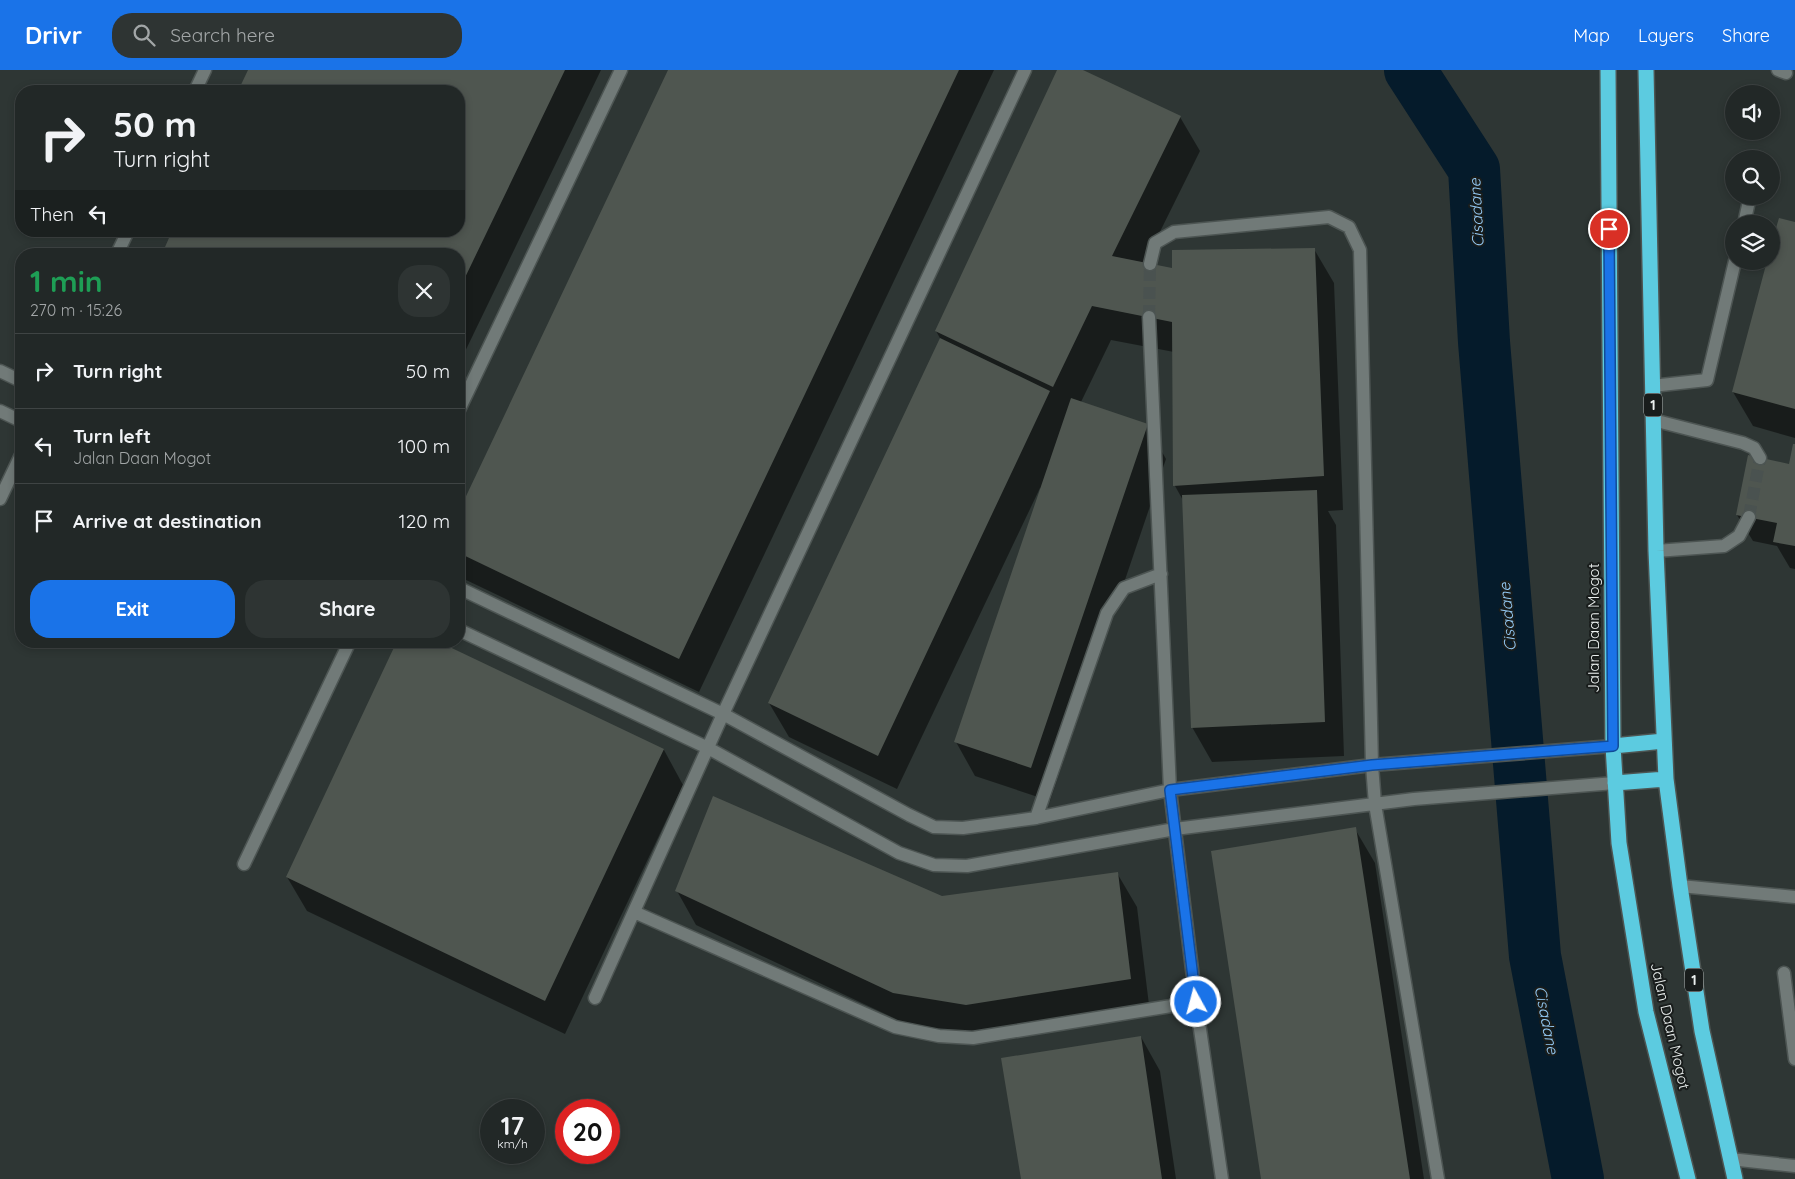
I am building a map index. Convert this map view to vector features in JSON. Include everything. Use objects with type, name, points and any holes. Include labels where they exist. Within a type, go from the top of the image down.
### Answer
[{"type":"highway","name":"Jalan Daan Mogot","points":[[1608,70],[1613,746],[1619,843],[1646,1012],[1688,1179]]},
{"type":"highway","name":"Jalan Daan Mogot","points":[[1646,70],[1656,551],[1666,778],[1702,1031],[1735,1179]]},
{"type":"highway","points":[[1613,746],[1664,741]]},
{"type":"highway","points":[[1615,783],[1666,778]]},
{"type":"street","points":[[198,85],[205,70]]},
{"type":"street","points":[[465,397],[622,70]]},
{"type":"street","points":[[595,998],[723,714],[1025,70]]},
{"type":"street","points":[[1150,264],[1155,243],[1174,232],[1329,217],[1349,227],[1360,250],[1372,765],[1375,804],[1438,1179]]},
{"type":"street","points":[[1652,386],[1707,380],[1733,270]]},
{"type":"street","points":[[1149,317],[1170,790],[1196,1002],[1222,1179]]},
{"type":"street","points":[[0,371],[15,378]]},
{"type":"street","points":[[0,411],[15,418]]},
{"type":"street","points":[[1653,420],[1743,443],[1754,448],[1760,458]]},
{"type":"street","points":[[0,499],[15,468]]},
{"type":"street","points":[[1656,551],[1724,546],[1739,536],[1748,517]]},
{"type":"street","points":[[1036,818],[1107,613],[1124,588],[1161,574]]},
{"type":"street","points":[[465,591],[723,714],[909,816],[934,827],[963,828],[1036,818],[1170,790],[1372,765],[1613,746]]},
{"type":"street","points":[[465,633],[708,748],[899,853],[934,865],[967,866],[1175,829],[1375,804],[1615,783]]},
{"type":"street","points":[[244,864],[347,648]]},
{"type":"street","points":[[1680,886],[1795,897]]},
{"type":"street","points":[[634,912],[895,1027],[939,1036],[973,1038],[1196,1002]]},
{"type":"street","points":[[1784,973],[1795,1059]]},
{"type":"street","points":[[1730,1159],[1795,1166]]},
{"type":"building","points":[[248,70],[565,70],[465,278],[465,248],[165,248],[169,237],[465,237],[465,85],[241,85]]},
{"type":"building","points":[[668,70],[959,70],[679,659],[465,556],[465,498]]},
{"type":"building","points":[[1057,70],[1083,70],[1181,116],[1112,256],[1172,268],[1172,250],[1315,248],[1324,476],[1173,486],[1172,322],[1092,306],[1053,387],[935,331]]},
{"type":"building","points":[[1780,218],[1795,222],[1795,409],[1732,392],[1765,270],[1780,270]]},
{"type":"building","points":[[940,338],[1050,391],[878,756],[768,703]]},
{"type":"building","points":[[1071,398],[1148,424],[1031,768],[954,742]]},
{"type":"building","points":[[1793,444],[1795,444],[1795,546],[1773,542],[1777,523],[1736,515],[1748,455],[1789,464]]},
{"type":"building","points":[[1317,490],[1325,722],[1191,728],[1182,495]]},
{"type":"building","points":[[394,648],[452,648],[664,749],[545,1001],[286,877]]},
{"type":"building","points":[[713,796],[942,896],[1118,872],[1131,979],[966,1005],[893,993],[675,891]]},
{"type":"building","points":[[1356,827],[1410,1179],[1261,1179],[1211,851]]},
{"type":"building","points":[[1141,1036],[1162,1179],[1021,1179],[1001,1058]]},
{"type":"waterway","name":"Cisadane","points":[[1410,70],[1474,169],[1484,342],[1535,956],[1578,1179]]},
{"type":"tunnel","points":[[1149,317],[1150,264]]},
{"type":"tunnel","points":[[1749,517],[1760,458]]},
{"type":"route","points":[[1196,1002],[1170,790],[1372,765],[1613,746],[1609,229]]}]
